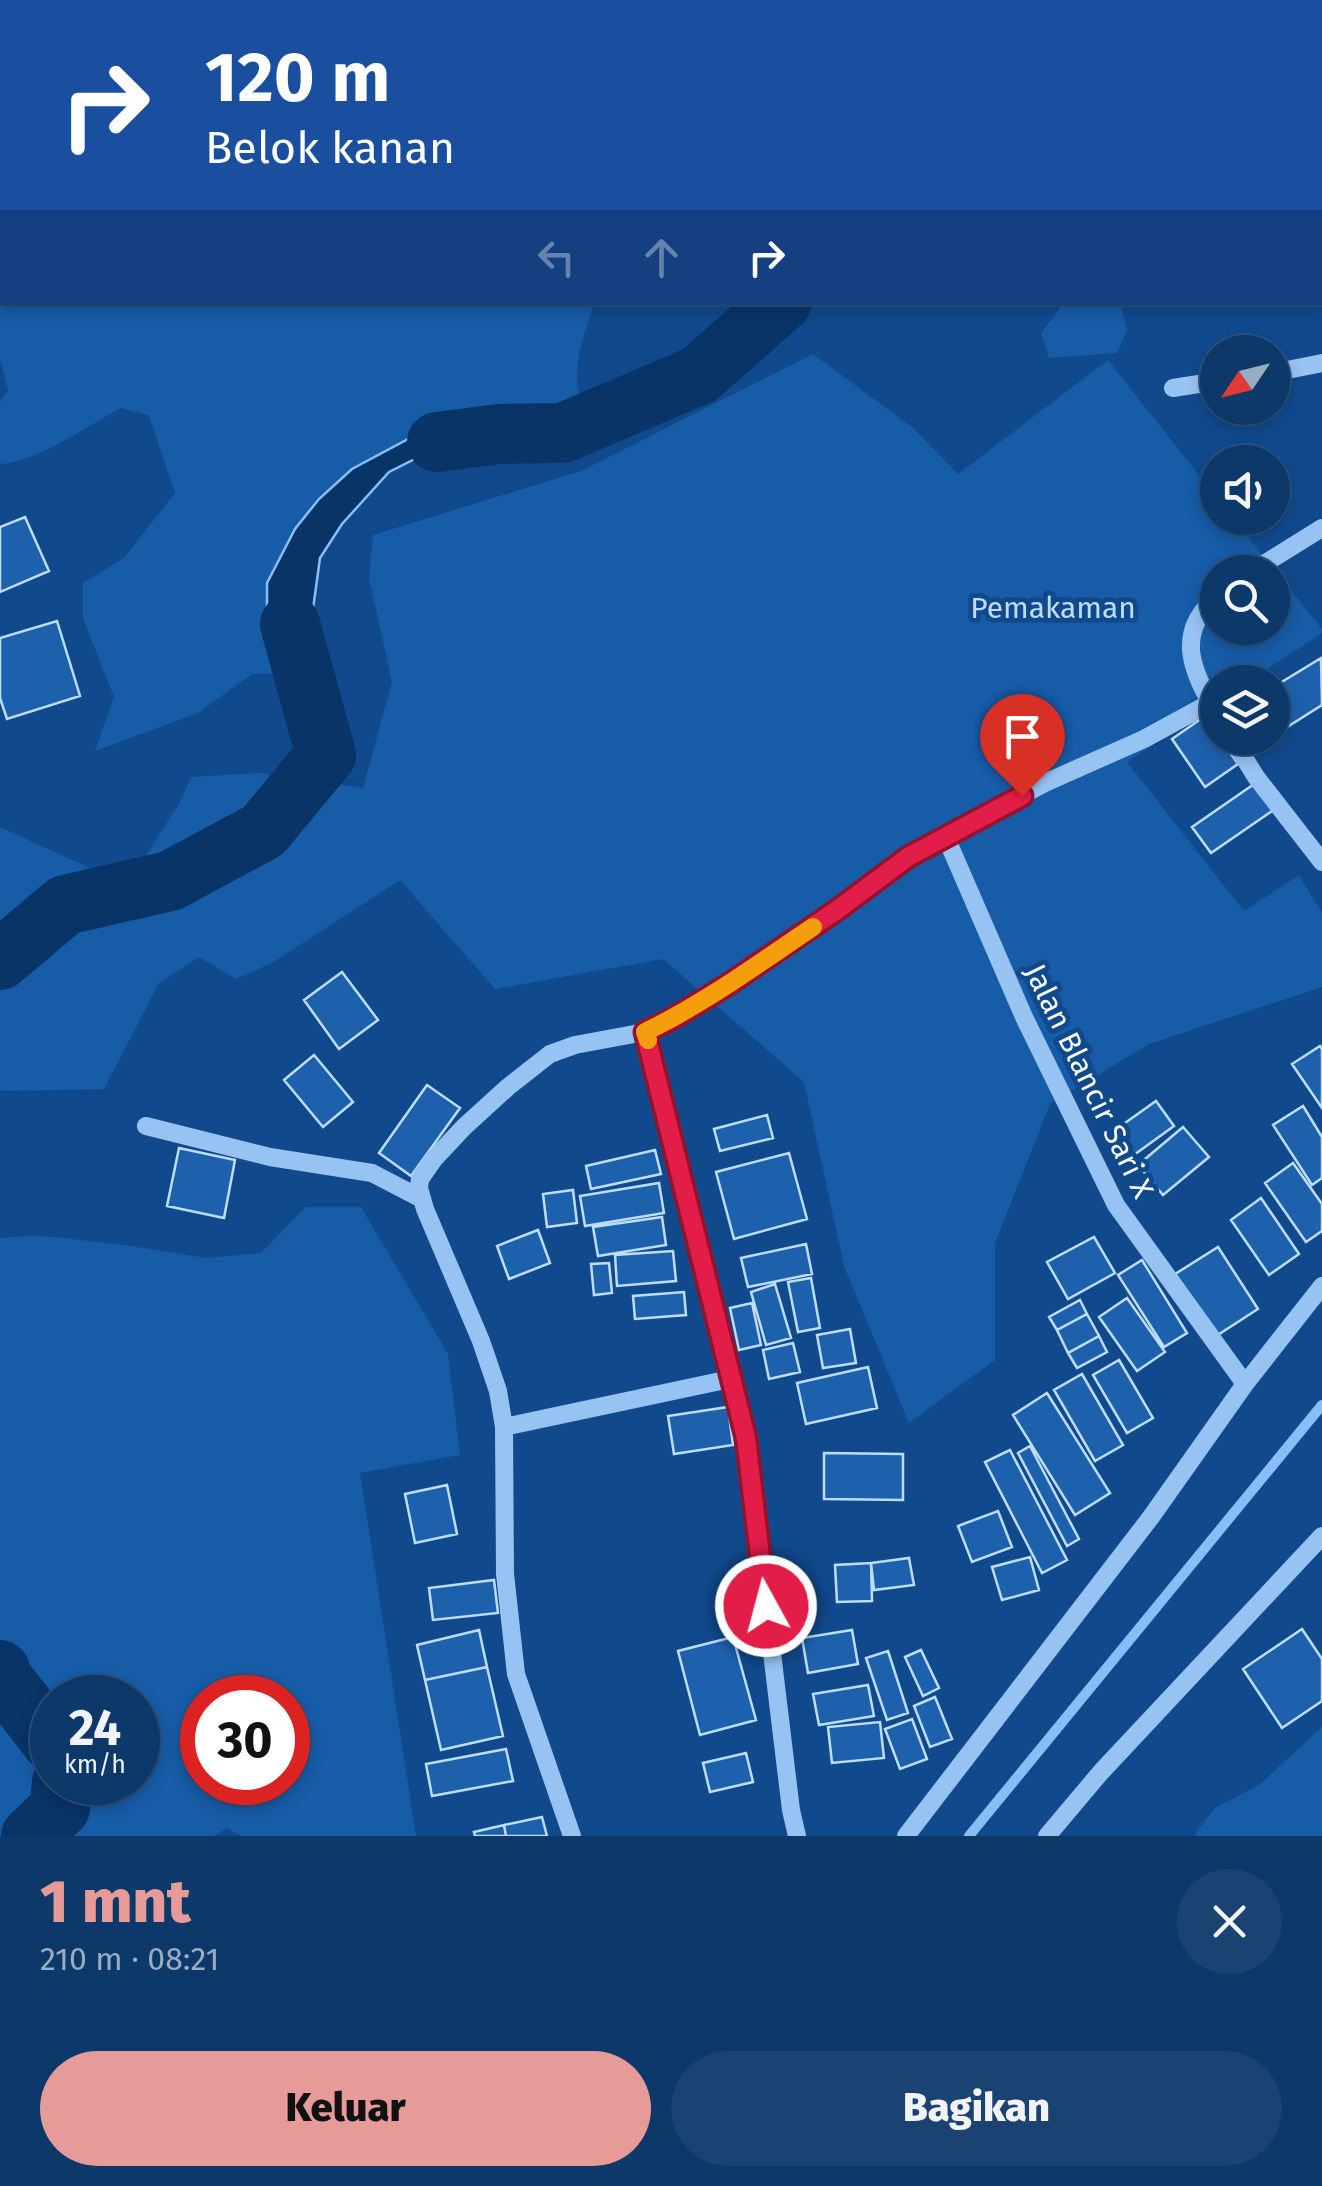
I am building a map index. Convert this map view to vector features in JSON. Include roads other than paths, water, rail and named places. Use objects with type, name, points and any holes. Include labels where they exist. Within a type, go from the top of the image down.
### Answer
[{"type":"street","points":[[1290,369],[1322,363]]},
{"type":"street","points":[[1172,388],[1200,384]]},
{"type":"street","points":[[1278,555],[1322,528]]},
{"type":"street","points":[[1200,613],[1191,641],[1192,667],[1200,682]]},
{"type":"street","points":[[572,1836],[516,1674],[505,1574],[504,1426],[498,1390],[422,1199],[420,1179],[464,1128],[550,1054],[575,1044],[645,1032],[672,1019],[945,835],[1047,782],[1200,715]]},
{"type":"street","points":[[1242,755],[1322,862]]},
{"type":"street","name":"Jalan Blancir Sari X","points":[[945,835],[1024,1017],[1116,1205],[1245,1384]]},
{"type":"street","points":[[645,1032],[746,1438],[791,1810],[798,1836]]},
{"type":"street","points":[[146,1126],[270,1157],[372,1174],[422,1199]]},
{"type":"street","points":[[906,1836],[1152,1517],[1245,1384],[1322,1286]]},
{"type":"street","points":[[504,1426],[730,1379]]},
{"type":"street","points":[[1047,1836],[1101,1772],[1322,1536]]},
{"type":"waterway","points":[[437,442],[499,434],[563,433],[699,375],[779,305]]},
{"type":"waterway","points":[[0,960],[65,905],[170,881],[263,831],[326,755],[290,624]]},
{"type":"waterway","points":[[969,1836],[1322,1405]]},
{"type":"waterway","points":[[0,1670],[30,1714]]},
{"type":"waterway","points":[[31,1836],[60,1805]]},
{"type":"park label","name":"Pemakaman","points":[[1053,608]]}]
